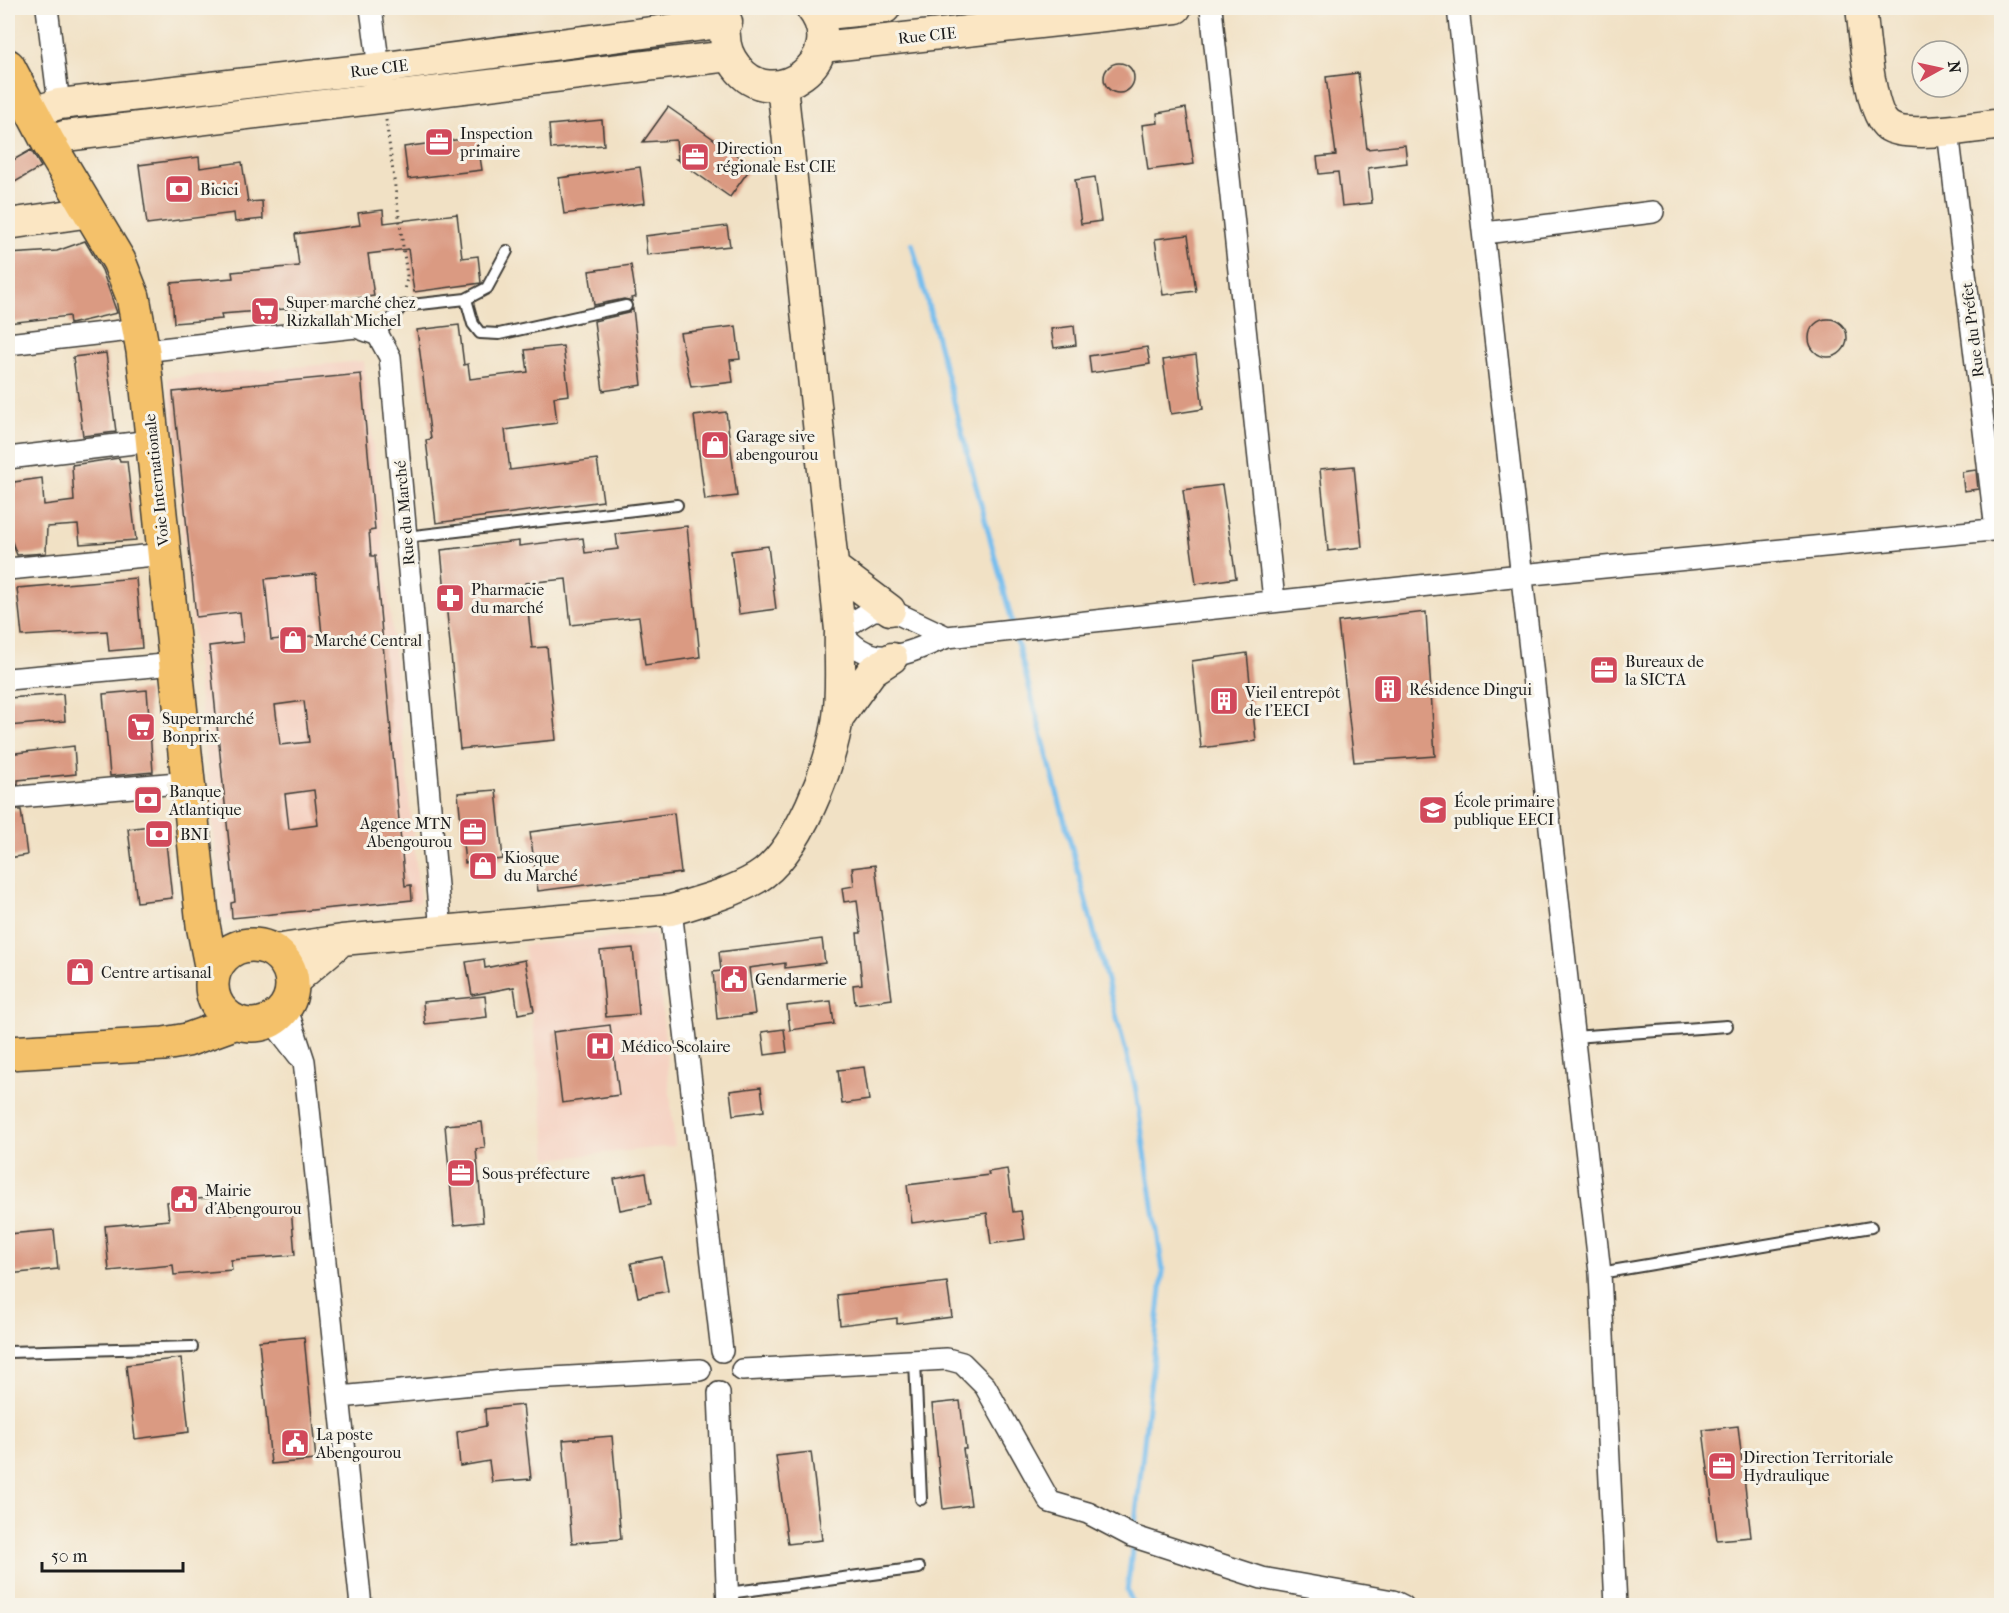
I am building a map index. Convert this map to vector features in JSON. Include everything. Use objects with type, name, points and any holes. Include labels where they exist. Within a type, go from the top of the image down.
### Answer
[{"type":"main road","name":"Voie Internationale","points":[[8,66],[45,108],[48,142],[119,261],[133,297],[141,340],[165,554],[203,926],[218,974]]},
{"type":"main road","points":[[164,1044],[218,974],[251,944],[274,950],[290,969],[283,1003],[260,1024],[237,1022],[226,1016],[218,974]]},
{"type":"main road","points":[[8,1053],[164,1044],[187,1040],[237,1022]]},
{"type":"street","points":[[45,108],[47,8]]},
{"type":"street","points":[[371,8],[379,68]]},
{"type":"street","name":"Rue CIE","points":[[814,11],[885,8]]},
{"type":"street","name":"Rue CIE","points":[[822,47],[1176,8]]},
{"type":"street","points":[[1210,8],[1274,600]]},
{"type":"street","points":[[1458,8],[1485,233],[1599,1273],[1616,1605]]},
{"type":"street","points":[[1861,8],[1876,110],[1881,120],[1889,128],[1902,131],[1948,131],[2001,124]]},
{"type":"street","points":[[731,15],[725,39],[729,56],[741,74],[761,84],[782,85],[808,72],[817,60],[822,47],[822,30],[814,11]]},
{"type":"street","name":"Rue CIE","points":[[45,108],[379,68],[731,15]]},
{"type":"street","name":"Rue CIE","points":[[48,142],[65,136],[729,56]]},
{"type":"street","points":[[274,950],[342,940],[671,910],[720,896],[758,877],[787,848],[806,813],[826,764],[838,718],[840,630],[782,85]]},
{"type":"street","name":"Rue du Préfet","points":[[1948,131],[1999,529]]},
{"type":"street","points":[[8,224],[91,212]]},
{"type":"street","points":[[1485,233],[1653,212]]},
{"type":"street","points":[[8,344],[141,340],[356,327],[378,335]]},
{"type":"street","name":"Rue du Marché","points":[[378,335],[390,357],[441,931]]},
{"type":"street","points":[[8,458],[152,441]]},
{"type":"street","points":[[838,718],[872,671],[892,658],[947,637],[1274,600],[1999,529]]},
{"type":"street","points":[[8,569],[165,554]]},
{"type":"street","points":[[833,567],[890,610],[947,637]]},
{"type":"street","points":[[840,630],[873,610],[890,610]]},
{"type":"street","points":[[840,630],[849,643],[869,653],[892,658]]},
{"type":"street","points":[[8,679],[175,664]]},
{"type":"street","points":[[8,798],[189,782]]},
{"type":"street","points":[[671,910],[722,1351]]},
{"type":"street","points":[[342,940],[283,1003],[304,1061],[361,1605]]},
{"type":"street","points":[[722,1351],[735,1356],[742,1370],[739,1384],[727,1392],[720,1393],[710,1390],[703,1383],[700,1370],[707,1356],[722,1351]]},
{"type":"street","points":[[742,1370],[947,1359],[962,1363],[985,1386],[1050,1502],[1088,1514],[1132,1536],[1263,1578],[1393,1601],[1403,1605]]},
{"type":"street","points":[[340,1397],[514,1380],[700,1370]]},
{"type":"street","points":[[720,1393],[728,1599]]},
{"type":"lane","points":[[378,335],[402,306],[466,299],[487,288],[507,251]]},
{"type":"lane","points":[[466,299],[473,324],[480,333],[499,334],[626,306]]},
{"type":"lane","points":[[406,537],[676,505]]},
{"type":"lane","points":[[1573,1037],[1727,1026]]},
{"type":"lane","points":[[1599,1273],[1871,1227]]},
{"type":"lane","points":[[8,1352],[192,1347]]},
{"type":"lane","points":[[915,1361],[921,1499]]},
{"type":"lane","points":[[728,1599],[919,1568]]},
{"type":"path","points":[[383,98],[406,276],[402,306]]},
{"type":"shaded area","name":"Marché Central","points":[[364,361],[420,902],[223,921],[167,378]]},
{"type":"shaded area","name":"Médico-Scolaire","points":[[655,934],[675,1146],[548,1159],[524,945]]},
{"type":"building","points":[[1119,63],[1130,67],[1134,78],[1130,89],[1119,93],[1108,89],[1104,78],[1108,67]]},
{"type":"building","points":[[1358,73],[1367,149],[1405,145],[1407,163],[1368,168],[1372,203],[1342,206],[1338,172],[1319,174],[1317,157],[1336,155],[1326,77]]},
{"type":"building","points":[[668,107],[752,166],[730,197],[676,159],[678,159],[676,140],[643,142]]},
{"type":"building","points":[[1186,108],[1194,164],[1148,170],[1142,125],[1158,123],[1157,113]]},
{"type":"building","points":[[602,120],[604,145],[551,149],[549,125]]},
{"type":"building","points":[[477,137],[482,170],[408,179],[404,147]]},
{"type":"building","points":[[31,150],[41,167],[8,186],[8,163]]},
{"type":"building","points":[[199,157],[200,168],[242,162],[248,202],[262,201],[263,219],[235,222],[234,213],[147,224],[139,165]]},
{"type":"building","points":[[640,167],[645,203],[564,214],[559,178]]},
{"type":"building","points":[[1095,177],[1101,221],[1081,224],[1075,180]]},
{"type":"building","points":[[383,210],[384,223],[457,214],[462,258],[478,256],[481,283],[414,292],[408,249],[368,254],[374,296],[298,306],[298,308],[221,314],[222,319],[174,323],[171,283],[233,278],[232,272],[299,266],[295,234],[360,225],[358,213]]},
{"type":"building","points":[[727,226],[730,246],[647,255],[645,236]]},
{"type":"building","points":[[1188,235],[1196,291],[1163,295],[1155,239]]},
{"type":"building","points":[[85,241],[102,270],[117,313],[70,324],[69,316],[8,323],[8,254],[57,251]]},
{"type":"building","points":[[631,265],[636,297],[631,298],[632,301],[624,299],[594,305],[589,271]]},
{"type":"building","points":[[633,309],[642,385],[603,391],[594,321],[628,313]]},
{"type":"building","points":[[1828,319],[1841,325],[1847,338],[1841,351],[1828,357],[1815,351],[1809,338],[1815,325]]},
{"type":"building","points":[[459,325],[464,365],[468,364],[470,379],[528,372],[525,350],[563,346],[569,395],[554,397],[557,423],[505,430],[510,470],[597,459],[603,501],[436,523],[426,440],[431,439],[417,330]]},
{"type":"building","points":[[736,326],[740,359],[730,360],[733,382],[691,387],[680,333]]},
{"type":"building","points":[[1074,326],[1076,345],[1054,348],[1051,329]]},
{"type":"building","points":[[1147,347],[1150,364],[1091,373],[1089,356]]},
{"type":"building","points":[[106,353],[116,432],[83,436],[73,357]]},
{"type":"building","points":[[1196,355],[1203,409],[1171,414],[1163,360]]},
{"type":"building","name":"Marché Central","points":[[361,374],[375,530],[369,531],[371,556],[375,556],[405,886],[411,885],[412,900],[232,918],[231,903],[235,902],[209,646],[243,642],[240,612],[196,617],[173,392]],"holes":[[[316,574],[322,635],[271,640],[265,579]],[[304,701],[309,742],[280,745],[275,705]],[[314,790],[318,825],[289,829],[285,794]]]},
{"type":"building","points":[[726,412],[737,496],[705,500],[694,416]]},
{"type":"building","points":[[119,458],[120,461],[127,461],[136,540],[80,544],[78,525],[47,527],[46,553],[17,555],[12,542],[8,543],[8,491],[14,491],[14,482],[42,478],[44,505],[74,501],[72,465]]},
{"type":"building","points":[[1354,466],[1362,547],[1328,551],[1320,469]]},
{"type":"building","points":[[1976,470],[1978,489],[1964,491],[1962,472]]},
{"type":"building","points":[[1222,485],[1236,578],[1196,584],[1183,490]]},
{"type":"building","points":[[687,526],[700,657],[645,665],[639,617],[571,625],[566,579],[525,583],[532,648],[547,647],[556,740],[460,749],[441,550],[519,541],[519,546],[583,538],[585,553],[618,549],[616,534]]},
{"type":"building","points":[[768,546],[776,609],[739,614],[731,551]]},
{"type":"building","points":[[136,578],[142,648],[109,651],[107,631],[22,636],[17,588]]},
{"type":"building","name":"Résidence Dingui","points":[[1426,612],[1435,756],[1354,762],[1338,622]]},
{"type":"building","name":"Vieil entrepôt de l'EECI","points":[[1247,653],[1256,741],[1201,748],[1192,661]]},
{"type":"building","points":[[147,690],[153,772],[110,776],[103,694]]},
{"type":"building","points":[[63,694],[65,721],[8,726],[8,698]]},
{"type":"building","points":[[74,746],[76,774],[18,780],[18,784],[8,785],[8,754]]},
{"type":"building","points":[[496,790],[503,859],[465,863],[458,793]]},
{"type":"building","points":[[8,810],[21,810],[27,855],[8,858]]},
{"type":"building","points":[[674,813],[681,873],[538,891],[530,832]]},
{"type":"building","points":[[164,824],[172,898],[137,902],[128,829]]},
{"type":"building","points":[[875,865],[892,999],[855,1004],[853,985],[862,984],[857,933],[861,933],[857,900],[844,902],[842,888],[854,886],[852,868]]},
{"type":"building","points":[[822,939],[825,963],[785,968],[785,963],[749,968],[755,1014],[717,1019],[713,972],[721,971],[719,952]]},
{"type":"building","points":[[633,948],[639,1014],[606,1017],[600,951]]},
{"type":"building","points":[[484,959],[485,968],[525,960],[534,1011],[518,1014],[514,987],[472,995],[466,962]]},
{"type":"building","points":[[485,996],[487,1017],[425,1024],[423,1002]]},
{"type":"building","points":[[831,1001],[834,1024],[790,1030],[787,1006]]},
{"type":"building","points":[[610,1025],[619,1095],[562,1103],[553,1032]]},
{"type":"building","points":[[784,1029],[787,1052],[765,1055],[762,1032]]},
{"type":"building","points":[[864,1067],[869,1100],[842,1104],[838,1070]]},
{"type":"building","points":[[761,1087],[764,1111],[733,1115],[730,1091]]},
{"type":"building","points":[[482,1122],[485,1148],[476,1149],[483,1222],[454,1225],[445,1125]]},
{"type":"building","points":[[1007,1169],[1013,1212],[1021,1211],[1025,1239],[991,1244],[987,1213],[912,1223],[907,1185],[989,1175],[988,1172]]},
{"type":"building","points":[[646,1173],[651,1204],[620,1210],[614,1179]]},
{"type":"building","points":[[228,1196],[230,1214],[291,1208],[295,1255],[231,1260],[232,1270],[174,1275],[173,1265],[109,1271],[105,1226],[169,1220],[167,1202]]},
{"type":"building","points":[[54,1230],[58,1269],[8,1274],[8,1234]]},
{"type":"building","points":[[662,1257],[668,1291],[638,1297],[631,1263]]},
{"type":"building","points":[[947,1282],[952,1317],[897,1324],[897,1318],[840,1325],[837,1295]]},
{"type":"building","points":[[304,1337],[316,1460],[271,1464],[259,1341]]},
{"type":"building","points":[[181,1358],[189,1432],[135,1439],[126,1365]]},
{"type":"building","points":[[960,1401],[966,1449],[963,1449],[971,1505],[943,1509],[932,1404]]},
{"type":"building","points":[[523,1405],[531,1479],[492,1482],[489,1461],[460,1466],[457,1432],[486,1426],[485,1409]]},
{"type":"building","points":[[1738,1426],[1751,1537],[1717,1540],[1703,1430]]},
{"type":"building","points":[[612,1436],[621,1539],[572,1543],[563,1440]]},
{"type":"building","points":[[811,1452],[822,1540],[788,1544],[776,1456]]},
{"type":"waterway","points":[[912,244],[1013,625]]},
{"type":"waterway","points":[[1015,634],[1135,1086],[1163,1271],[1134,1533]]},
{"type":"waterway","points":[[1133,1542],[1127,1591],[1134,1606]]},
{"type":"place","name":"Inspection primaire","points":[[439,142]]},
{"type":"place","name":"Direction régionale Est CIE","points":[[695,157]]},
{"type":"place","name":"Bicici","points":[[179,189]]},
{"type":"place","name":"Super marché chez Rizkallah Michel","points":[[265,311]]},
{"type":"place","name":"Garage sive abengourou","points":[[715,445]]},
{"type":"place","name":"Pharmacie du marché","points":[[450,598]]},
{"type":"place","name":"Marché Central","points":[[293,640]]},
{"type":"place","name":"Bureaux de la SICTA","points":[[1604,670]]},
{"type":"place","name":"Résidence Dingui","points":[[1388,689]]},
{"type":"place","name":"Vieil entrepôt de l'EECI","points":[[1224,701]]},
{"type":"place","name":"Supermarché Bonprix","points":[[141,727]]},
{"type":"place","name":"Banque Atlantique","points":[[148,800]]},
{"type":"place","name":"École primaire publique EECI","points":[[1433,810]]},
{"type":"place","name":"Agence MTN Abengourou","points":[[473,832]]},
{"type":"place","name":"BNI","points":[[159,834]]},
{"type":"place","name":"Kiosque du Marché","points":[[483,866]]},
{"type":"place","name":"Centre artisanal","points":[[80,972]]},
{"type":"place","name":"Gendarmerie","points":[[734,979]]},
{"type":"place","name":"Médico-Scolaire","points":[[600,1046]]},
{"type":"place","name":"Sous-préfecture","points":[[461,1173]]},
{"type":"place","name":"Mairie d'Abengourou","points":[[184,1199]]},
{"type":"place","name":"La poste Abengourou","points":[[295,1443]]},
{"type":"place","name":"Direction Territoriale Hydraulique","points":[[1722,1466]]}]
